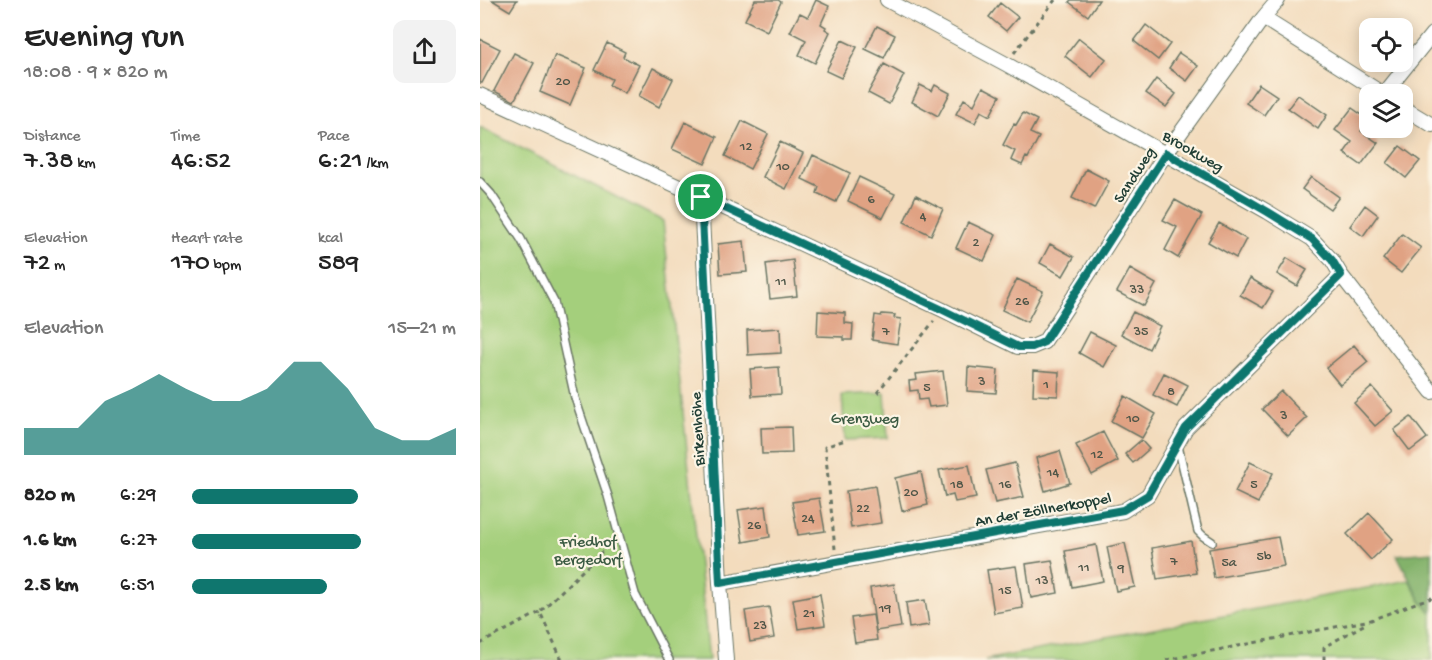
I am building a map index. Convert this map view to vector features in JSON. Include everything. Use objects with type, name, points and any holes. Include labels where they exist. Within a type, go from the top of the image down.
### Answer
[{"type":"street","name":"Brookweg","points":[[887,0],[1166,153],[1312,239],[1332,260],[1341,275],[1432,392]]},
{"type":"street","name":"Sandweg","points":[[943,310],[1018,347],[1032,347],[1044,342],[1166,153],[1278,0]]},
{"type":"street","points":[[1263,18],[1367,84]]},
{"type":"street","points":[[1391,84],[1432,34]]},
{"type":"street","points":[[480,95],[943,310]]},
{"type":"street","points":[[1413,114],[1432,125]]},
{"type":"street","name":"Birkenhöhe","points":[[701,197],[720,583],[726,660]]},
{"type":"street","name":"An der Zöllnerkoppel","points":[[720,583],[1123,510],[1148,495],[1186,428],[1341,275]]},
{"type":"lane","points":[[480,182],[491,194],[521,239],[554,302],[575,398],[608,496],[636,594],[669,660]]},
{"type":"lane","points":[[1178,444],[1198,531],[1212,542]]},
{"type":"path","points":[[1006,64],[1055,0]]},
{"type":"path","points":[[878,393],[943,310]]},
{"type":"path","points":[[837,562],[825,447],[845,440]]},
{"type":"path","points":[[480,644],[540,612],[619,536]]},
{"type":"path","points":[[1324,660],[1324,647],[1371,620],[1432,598]]},
{"type":"path","points":[[540,612],[562,660]]},
{"type":"path","points":[[1166,660],[1371,620]]},
{"type":"green space","name":"Friedhof Bergedorf","points":[[480,127],[663,221],[709,660],[480,660]]},
{"type":"green space","name":"Grenzweg","points":[[885,393],[888,438],[845,440],[842,395]]},
{"type":"green space","points":[[1432,552],[1432,613],[1421,601],[1397,555]]},
{"type":"green space","points":[[1409,580],[1421,601],[1432,613],[1432,660],[985,660]]},
{"type":"building","points":[[492,0],[517,0],[510,11]]},
{"type":"building","points":[[755,0],[781,2],[767,31],[745,20]]},
{"type":"building","points":[[816,0],[829,6],[821,24],[830,32],[815,63],[799,55],[806,40],[790,32],[800,13],[808,17]]},
{"type":"building","points":[[1071,0],[1099,0],[1088,16],[1069,2]]},
{"type":"building","points":[[1000,3],[1018,17],[1006,31],[989,17]]},
{"type":"building","points":[[1146,25],[1170,44],[1158,60],[1134,41]]},
{"type":"building","points":[[877,26],[895,35],[884,58],[865,49]]},
{"type":"building","points":[[1079,38],[1106,59],[1092,77],[1065,56]]},
{"type":"building","points":[[480,39],[500,49],[482,83],[480,83]]},
{"type":"building","points":[[842,40],[857,47],[841,78],[826,71]]},
{"type":"building","points":[[607,43],[625,52],[623,57],[639,65],[625,93],[609,85],[612,79],[594,70]]},
{"type":"building","points":[[514,53],[534,63],[514,101],[494,91]]},
{"type":"building","points":[[1179,53],[1198,66],[1187,81],[1169,68]]},
{"type":"building","points":[[555,55],[586,68],[570,105],[540,92]]},
{"type":"building","points":[[884,64],[904,75],[889,104],[868,93]]},
{"type":"building","points":[[653,68],[673,79],[659,107],[639,96]]},
{"type":"building","points":[[1156,79],[1176,94],[1166,107],[1146,93]]},
{"type":"building","points":[[1259,84],[1277,96],[1264,115],[1246,103]]},
{"type":"building","points":[[920,85],[932,91],[935,85],[950,93],[938,116],[912,102]]},
{"type":"building","points":[[983,87],[1000,96],[990,116],[981,111],[975,123],[956,114],[964,99],[974,105]]},
{"type":"building","points":[[1298,95],[1327,115],[1318,129],[1288,108]]},
{"type":"building","points":[[1352,108],[1359,113],[1359,138],[1371,138],[1378,143],[1361,165],[1344,153],[1352,142],[1335,130]]},
{"type":"building","points":[[1023,113],[1037,120],[1030,133],[1039,137],[1022,165],[1011,160],[1015,151],[1003,145],[1014,124],[1016,125]]},
{"type":"building","points":[[742,121],[768,134],[750,169],[725,156]]},
{"type":"building","points":[[685,122],[717,137],[705,164],[672,149]]},
{"type":"building","points":[[780,142],[803,153],[786,189],[763,177]]},
{"type":"building","points":[[1400,146],[1420,161],[1406,178],[1387,163]]},
{"type":"building","points":[[813,155],[850,173],[836,202],[817,193],[819,187],[802,179]]},
{"type":"building","points":[[1086,169],[1109,181],[1094,209],[1072,198]]},
{"type":"building","points":[[859,177],[895,194],[883,218],[848,201]]},
{"type":"building","points":[[1311,177],[1339,197],[1330,209],[1302,189]]},
{"type":"building","points":[[916,195],[943,209],[931,235],[904,222]]},
{"type":"building","points":[[1175,200],[1202,215],[1178,258],[1165,250],[1177,227],[1163,220]]},
{"type":"building","points":[[1365,205],[1378,215],[1363,236],[1350,226]]},
{"type":"building","points":[[968,222],[996,235],[984,261],[956,248]]},
{"type":"building","points":[[1219,223],[1246,239],[1236,258],[1208,242]]},
{"type":"building","points":[[1402,234],[1421,248],[1401,273],[1383,259]]},
{"type":"building","points":[[744,241],[747,272],[720,274],[718,244]]},
{"type":"building","points":[[1050,244],[1074,257],[1063,276],[1040,263]]},
{"type":"building","points":[[1287,258],[1307,270],[1297,286],[1277,274]]},
{"type":"building","points":[[793,260],[797,296],[770,299],[766,264]]},
{"type":"building","points":[[1130,269],[1156,284],[1144,306],[1117,292]]},
{"type":"building","points":[[1250,278],[1273,292],[1263,308],[1240,295]]},
{"type":"building","points":[[1017,279],[1043,291],[1027,322],[1002,310]]},
{"type":"building","points":[[818,311],[845,313],[845,323],[853,324],[852,340],[844,340],[844,337],[817,336]]},
{"type":"building","points":[[1133,312],[1160,326],[1149,349],[1121,334]]},
{"type":"building","points":[[882,314],[895,315],[894,318],[901,319],[897,344],[872,340],[875,315],[881,316]]},
{"type":"building","points":[[780,328],[781,353],[748,355],[747,330]]},
{"type":"building","points":[[1090,332],[1116,345],[1104,367],[1079,353]]},
{"type":"building","points":[[1354,345],[1368,362],[1340,385],[1326,368]]},
{"type":"building","points":[[779,367],[781,394],[752,396],[750,369]]},
{"type":"building","points":[[968,367],[998,370],[996,393],[967,391]]},
{"type":"building","points":[[1034,370],[1059,372],[1058,396],[1033,395]]},
{"type":"building","points":[[943,371],[947,405],[929,407],[927,399],[919,400],[918,390],[910,391],[909,381],[917,380],[916,374]]},
{"type":"building","points":[[1164,373],[1188,385],[1177,407],[1153,395]]},
{"type":"building","points":[[1372,387],[1393,411],[1375,426],[1354,403]]},
{"type":"building","points":[[1281,391],[1307,418],[1288,436],[1262,409]]},
{"type":"building","points":[[1125,396],[1156,414],[1142,438],[1111,421]]},
{"type":"building","points":[[1411,417],[1427,438],[1410,451],[1394,430]]},
{"type":"building","points":[[791,427],[792,453],[762,454],[761,428]]},
{"type":"building","points":[[1103,432],[1118,461],[1092,475],[1076,445]]},
{"type":"building","points":[[1141,440],[1149,449],[1133,463],[1125,454]]},
{"type":"building","points":[[1060,451],[1070,483],[1045,491],[1036,458]]},
{"type":"building","points":[[1250,462],[1273,473],[1258,503],[1235,492]]},
{"type":"building","points":[[1015,463],[1024,497],[995,503],[986,470]]},
{"type":"building","points":[[969,465],[976,498],[955,502],[953,495],[945,497],[939,470]]},
{"type":"building","points":[[921,472],[928,505],[902,511],[895,478]]},
{"type":"building","points":[[875,486],[881,523],[851,528],[846,491]]},
{"type":"building","points":[[819,498],[825,531],[798,535],[792,502]]},
{"type":"building","points":[[766,506],[770,537],[743,542],[738,510]]},
{"type":"building","points":[[1369,513],[1393,539],[1371,560],[1347,534]]},
{"type":"building","points":[[1278,537],[1284,566],[1214,578],[1209,549]]},
{"type":"building","points":[[1191,541],[1196,573],[1157,579],[1152,548]]},
{"type":"building","points":[[1125,543],[1135,587],[1116,591],[1107,547]]},
{"type":"building","points":[[1096,545],[1103,581],[1072,587],[1065,551]]},
{"type":"building","points":[[1052,560],[1058,593],[1031,598],[1026,564]]},
{"type":"building","points":[[1016,566],[1023,608],[994,613],[987,570]]},
{"type":"building","points":[[894,584],[901,627],[876,631],[870,588]]},
{"type":"building","points":[[820,594],[825,625],[798,629],[793,599]]},
{"type":"building","points":[[925,600],[929,625],[909,628],[906,603]]},
{"type":"building","points":[[769,607],[774,638],[750,642],[745,611]]},
{"type":"building","points":[[873,615],[877,640],[855,643],[851,618]]},
{"type":"route","points":[[1166,153],[1312,239],[1332,260],[1341,275],[1186,428],[1148,495],[1123,510],[720,583],[701,197],[1018,347],[1032,347],[1044,342],[1166,153]]}]
